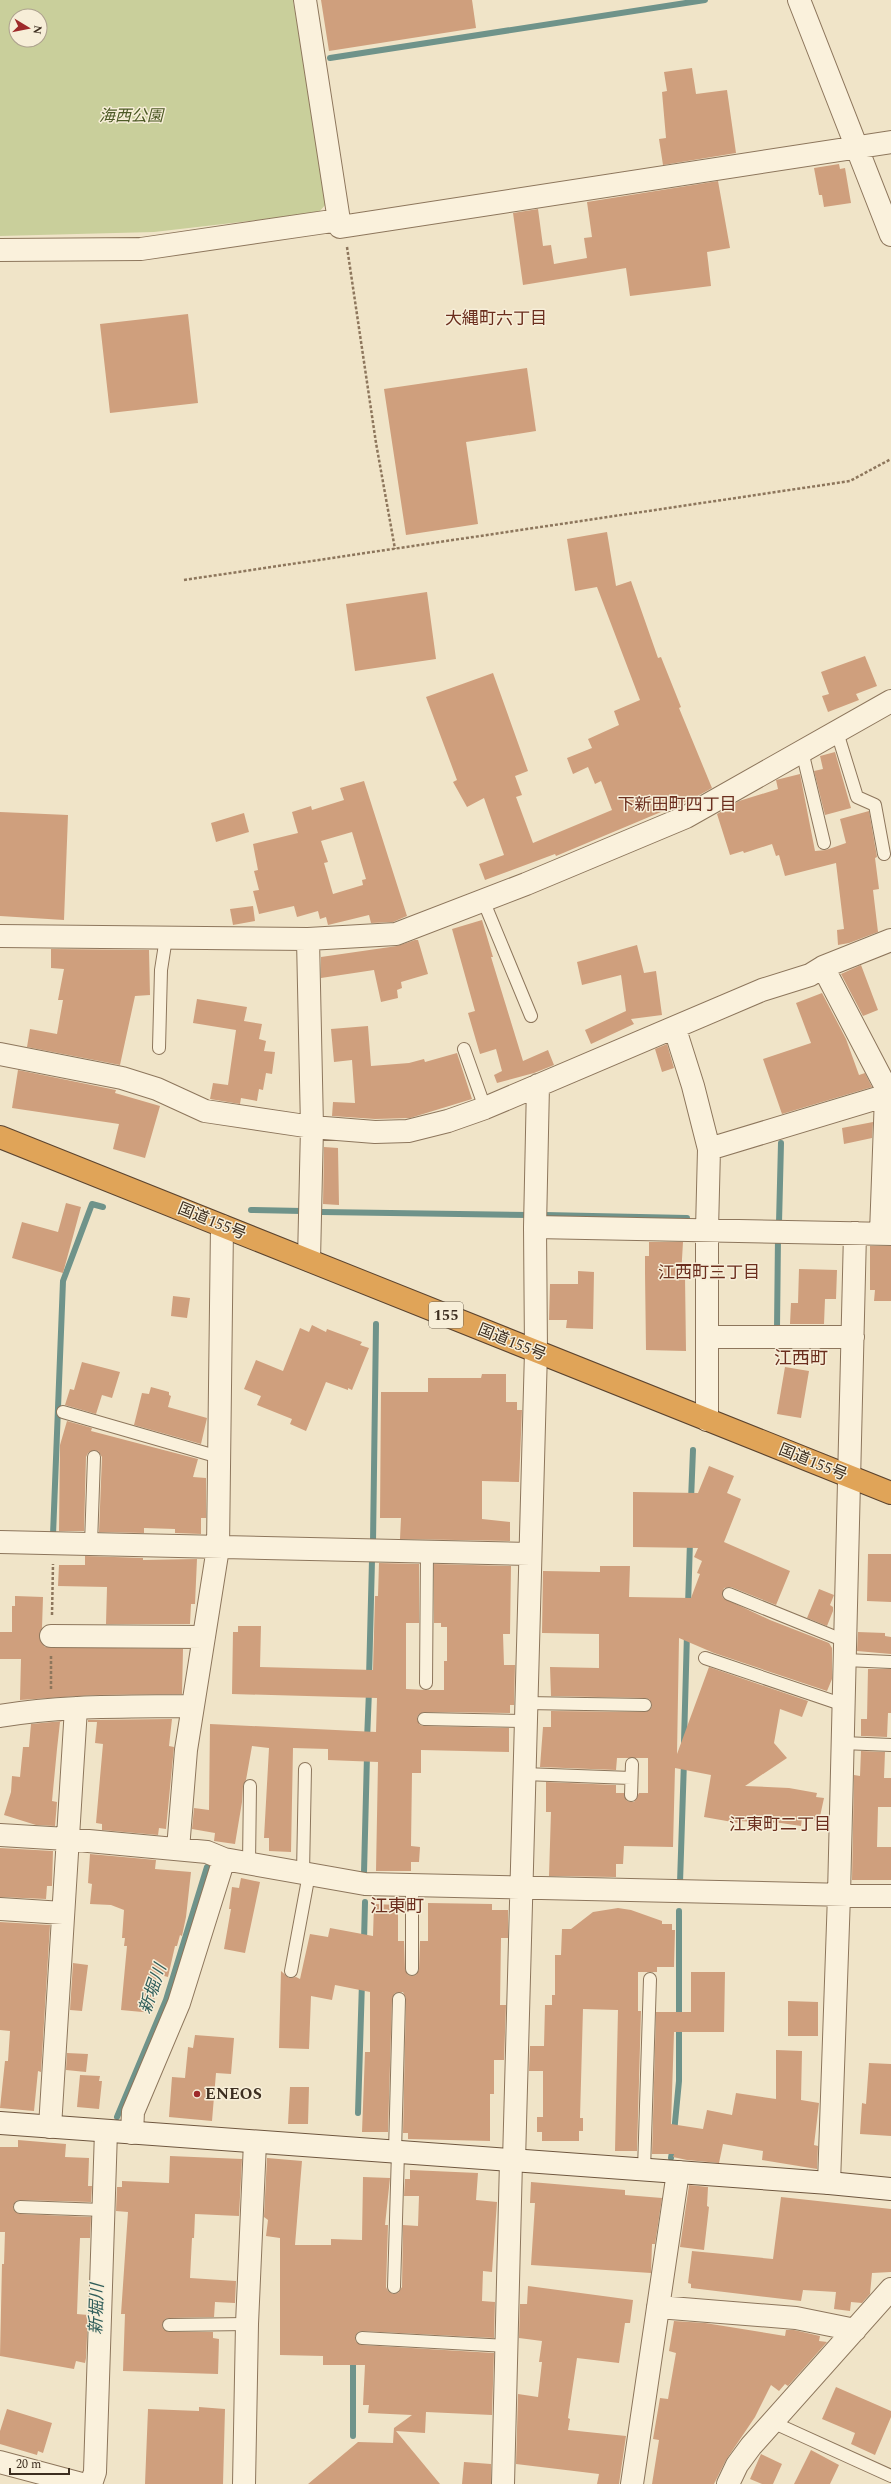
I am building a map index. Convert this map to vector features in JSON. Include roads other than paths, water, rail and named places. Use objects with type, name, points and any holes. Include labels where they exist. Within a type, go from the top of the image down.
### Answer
[{"type":"highway","name":"国道155号","points":[[0,1137],[891,1493]]},
{"type":"street","points":[[304,0],[341,224]]},
{"type":"street","points":[[799,0],[891,235]]},
{"type":"street","points":[[0,250],[141,249],[341,224],[891,142]]},
{"type":"street","points":[[0,936],[308,939],[396,934],[686,817],[891,701]]},
{"type":"street","points":[[308,939],[312,1127],[309,1260]]},
{"type":"street","points":[[0,1054],[122,1078],[157,1089],[205,1111],[312,1127],[375,1132],[408,1131],[448,1121],[485,1108],[675,1029],[762,990],[810,975],[823,968],[891,940]]},
{"type":"street","points":[[535,1227],[886,1234],[889,1095],[823,968]]},
{"type":"street","points":[[675,1029],[693,1086],[709,1149],[707,1230],[708,1420]]},
{"type":"street","points":[[503,2484],[536,1352],[535,1227],[538,1085]]},
{"type":"street","points":[[709,1149],[889,1095]]},
{"type":"street","points":[[178,1849],[186,1750],[218,1548],[222,1226]]},
{"type":"street","points":[[829,2183],[839,1895],[855,1233]]},
{"type":"street","points":[[707,1337],[853,1337]]},
{"type":"street","points":[[0,1542],[530,1554]]},
{"type":"street","points":[[52,1636],[204,1637]]},
{"type":"street","points":[[0,1716],[33,1710],[193,1706]]},
{"type":"street","points":[[50,2127],[76,1708]]},
{"type":"street","points":[[0,1835],[67,1839],[207,1852],[224,1859],[365,1884],[891,1896]]},
{"type":"street","points":[[132,2133],[133,2112],[179,2003],[224,1859]]},
{"type":"street","points":[[0,1909],[63,1913]]},
{"type":"street","points":[[0,2124],[829,2183],[891,2189]]},
{"type":"street","points":[[91,2484],[95,2472],[106,2131]]},
{"type":"street","points":[[244,2484],[247,2324],[255,2142]]},
{"type":"street","points":[[632,2484],[678,2172]]},
{"type":"street","points":[[730,2483],[746,2452],[855,2330],[888,2298]]},
{"type":"street","points":[[658,2307],[796,2318],[855,2330]]},
{"type":"street","points":[[0,2462],[82,2484]]},
{"type":"lane","points":[[837,732],[857,797],[875,805],[884,854]]},
{"type":"lane","points":[[802,752],[824,843]]},
{"type":"lane","points":[[483,900],[531,1016]]},
{"type":"lane","points":[[159,1048],[161,970],[166,938]]},
{"type":"lane","points":[[464,1049],[485,1108]]},
{"type":"lane","points":[[63,1412],[219,1457]]},
{"type":"lane","points":[[91,1544],[94,1458]]},
{"type":"lane","points":[[426,1683],[427,1552]]},
{"type":"lane","points":[[728,1594],[845,1651],[891,1662]]},
{"type":"lane","points":[[705,1658],[844,1705]]},
{"type":"lane","points":[[424,1719],[645,1705]]},
{"type":"lane","points":[[843,1743],[891,1745]]},
{"type":"lane","points":[[631,1795],[632,1764]]},
{"type":"lane","points":[[291,1971],[306,1874],[306,1769]]},
{"type":"lane","points":[[524,1774],[631,1778]]},
{"type":"lane","points":[[249,1863],[250,1786]]},
{"type":"lane","points":[[412,1885],[412,1969]]},
{"type":"lane","points":[[644,2170],[650,1979]]},
{"type":"lane","points":[[394,2287],[399,1999]]},
{"type":"lane","points":[[20,2207],[103,2210]]},
{"type":"lane","points":[[169,2326],[247,2324]]},
{"type":"lane","points":[[362,2338],[507,2346]]},
{"type":"lane","points":[[772,2422],[891,2476]]},
{"type":"waterway","points":[[330,58],[705,0]]},
{"type":"waterway","points":[[779,1223],[781,1143]]},
{"type":"waterway","points":[[53,1535],[63,1281],[92,1204],[103,1207]]},
{"type":"waterway","points":[[251,1210],[302,1211]]},
{"type":"waterway","points":[[322,1212],[528,1215]]},
{"type":"waterway","points":[[545,1215],[687,1218]]},
{"type":"waterway","points":[[773,1329],[777,1329],[778,1237]]},
{"type":"waterway","points":[[373,1543],[376,1324]]},
{"type":"waterway","points":[[691,1500],[693,1450]]},
{"type":"waterway","points":[[688,1606],[690,1541]]},
{"type":"waterway","points":[[369,1678],[372,1560]]},
{"type":"waterway","points":[[684,1742],[687,1633]]},
{"type":"waterway","points":[[367,1740],[369,1691]]},
{"type":"waterway","points":[[364,1873],[367,1755]]},
{"type":"waterway","points":[[680,1883],[684,1761]]},
{"type":"waterway","name":"新堀川","points":[[117,2117],[166,2000],[207,1867]]},
{"type":"waterway","points":[[364,1941],[365,1902]]},
{"type":"waterway","points":[[674,2133],[679,2081],[679,1911]]},
{"type":"waterway","points":[[358,2113],[362,1982]]},
{"type":"waterway","points":[[671,2158],[673,2146]]},
{"type":"waterway","points":[[353,2359],[353,2436]]},
{"type":"place","name":"ENEOS","points":[[197,2094]]},
{"type":"district","name":"大縄町六丁目","points":[[496,319]]},
{"type":"district","name":"下新田町四丁目","points":[[677,805]]},
{"type":"district","name":"江西町三丁目","points":[[709,1273]]},
{"type":"district","name":"江西町","points":[[801,1358]]},
{"type":"district","name":"江東町二丁目","points":[[780,1825]]},
{"type":"district","name":"江東町","points":[[397,1906]]},
{"type":"park label","name":"海西公園","points":[[131,116]]}]
